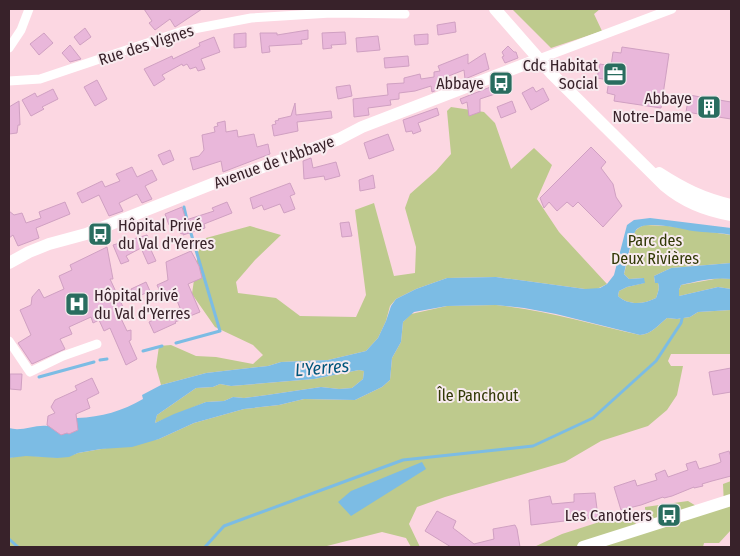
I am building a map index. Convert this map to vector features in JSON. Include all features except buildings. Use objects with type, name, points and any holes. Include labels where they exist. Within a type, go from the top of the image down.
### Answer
[{"type":"street","points":[[9,48],[21,30],[29,9]]},
{"type":"street","points":[[494,9],[630,153],[673,193],[710,210],[731,215]]},
{"type":"street","points":[[645,20],[653,9]]},
{"type":"street","points":[[540,59],[672,9]]},
{"type":"street","name":"Rue des Vignes","points":[[9,81],[40,79],[183,31],[251,18],[331,13],[405,14]]},
{"type":"street","name":"Avenue de l'Abbaye","points":[[9,263],[29,252],[120,222],[212,184],[340,139],[362,126],[540,59]]},
{"type":"street","points":[[630,153],[693,193],[708,200],[731,205]]},
{"type":"street","points":[[9,341],[30,372],[64,356],[97,344]]},
{"type":"street","points":[[583,547],[731,500]]},
{"type":"street","points":[[600,547],[731,506]]},
{"type":"green space","points":[[512,9],[600,9],[594,14],[602,31],[551,48]]},
{"type":"green space","points":[[451,107],[484,112],[495,123],[511,169],[534,148],[552,165],[537,199],[559,232],[607,284],[597,289],[585,289],[496,277],[447,278],[416,289],[396,299],[390,306],[386,321],[378,338],[366,351],[328,360],[281,362],[268,366],[206,373],[161,385],[156,367],[159,346],[171,345],[196,356],[216,357],[253,364],[263,355],[253,345],[215,327],[192,294],[198,252],[206,238],[250,226],[281,235],[236,282],[238,293],[276,298],[300,316],[356,317],[366,295],[355,210],[374,203],[394,276],[415,273],[416,247],[405,208],[410,194],[436,171],[451,154],[447,111]]},
{"type":"green space","name":"Parc des Deux Rivières","points":[[645,225],[668,226],[731,235],[731,263],[671,268],[654,276],[655,283],[658,283],[659,287],[656,298],[642,303],[632,303],[622,299],[618,296],[619,291],[644,283],[644,278],[629,279],[624,274],[635,231]]},
{"type":"green space","points":[[720,278],[731,279],[731,289],[718,287],[679,296],[681,285]]},
{"type":"green space","name":"Île Panchout","points":[[496,305],[550,314],[640,335],[651,331],[667,318],[677,319],[690,317],[698,312],[731,310],[731,354],[671,354],[668,361],[671,366],[683,366],[677,395],[667,410],[648,426],[601,441],[565,462],[417,507],[409,524],[420,547],[411,547],[406,538],[382,532],[323,547],[9,547],[9,458],[17,456],[70,456],[159,439],[194,423],[244,409],[279,405],[304,399],[355,400],[382,387],[390,380],[392,358],[401,342],[403,322],[411,314],[447,306]]},
{"type":"green space","points":[[359,370],[364,371],[363,379],[352,388],[321,387],[244,398],[233,397],[224,401],[206,402],[155,423],[157,415],[196,388],[213,387],[220,384],[231,386],[314,379]]},
{"type":"green space","points":[[731,481],[731,530],[719,543],[704,543],[703,547],[534,547],[562,534],[618,516],[632,517],[637,526],[655,522],[645,511],[645,507],[688,501],[706,512],[724,505],[723,484]]},
{"type":"water","name":"L'Yerres","points":[[650,218],[731,228],[731,235],[655,225],[641,227],[634,233],[624,274],[629,279],[644,278],[645,283],[627,287],[619,291],[618,296],[632,303],[647,302],[656,298],[658,292],[659,285],[655,283],[654,276],[671,268],[731,263],[731,279],[712,279],[681,285],[679,296],[718,287],[731,289],[731,310],[698,312],[690,317],[677,319],[667,318],[651,331],[640,335],[556,314],[496,305],[447,306],[414,312],[403,322],[401,342],[392,358],[390,380],[382,387],[355,400],[304,399],[279,405],[244,409],[194,423],[159,439],[132,447],[101,449],[78,453],[69,457],[26,456],[9,458],[9,428],[19,429],[48,426],[61,419],[111,413],[143,399],[142,395],[161,385],[206,373],[268,366],[281,362],[328,360],[366,351],[378,338],[391,306],[396,299],[416,289],[447,278],[496,277],[585,289],[600,288],[607,284],[614,275],[627,225],[634,220]],"holes":[[[359,370],[364,371],[363,379],[352,388],[321,387],[244,398],[233,397],[224,401],[206,402],[155,423],[157,415],[196,388],[213,387],[220,384],[231,386],[314,379]]]},
{"type":"water","points":[[422,462],[426,469],[351,516],[338,502],[351,491]]},
{"type":"waterway","points":[[184,207],[188,224]]},
{"type":"waterway","points":[[176,343],[220,331],[190,230]]},
{"type":"waterway","points":[[205,547],[224,526],[403,460],[533,446],[593,418],[656,361],[681,323],[683,314]]},
{"type":"waterway","points":[[143,351],[162,346]]},
{"type":"waterway","points":[[100,360],[107,359]]},
{"type":"waterway","points":[[39,377],[94,362]]},
{"type":"waterway","points":[[9,539],[18,547]]},
{"type":"place","name":"Cdc Habitat Social","points":[[615,74]]},
{"type":"place","name":"Abbaye","points":[[501,83]]},
{"type":"place","name":"Abbaye Notre-Dame","points":[[709,107]]},
{"type":"place","name":"Hôpital Privé du Val d'Yerres","points":[[100,234]]},
{"type":"place","name":"Hôpital privé du Val d'Yerres","points":[[77,304]]},
{"type":"place","name":"Les Canotiers","points":[[669,515]]}]
